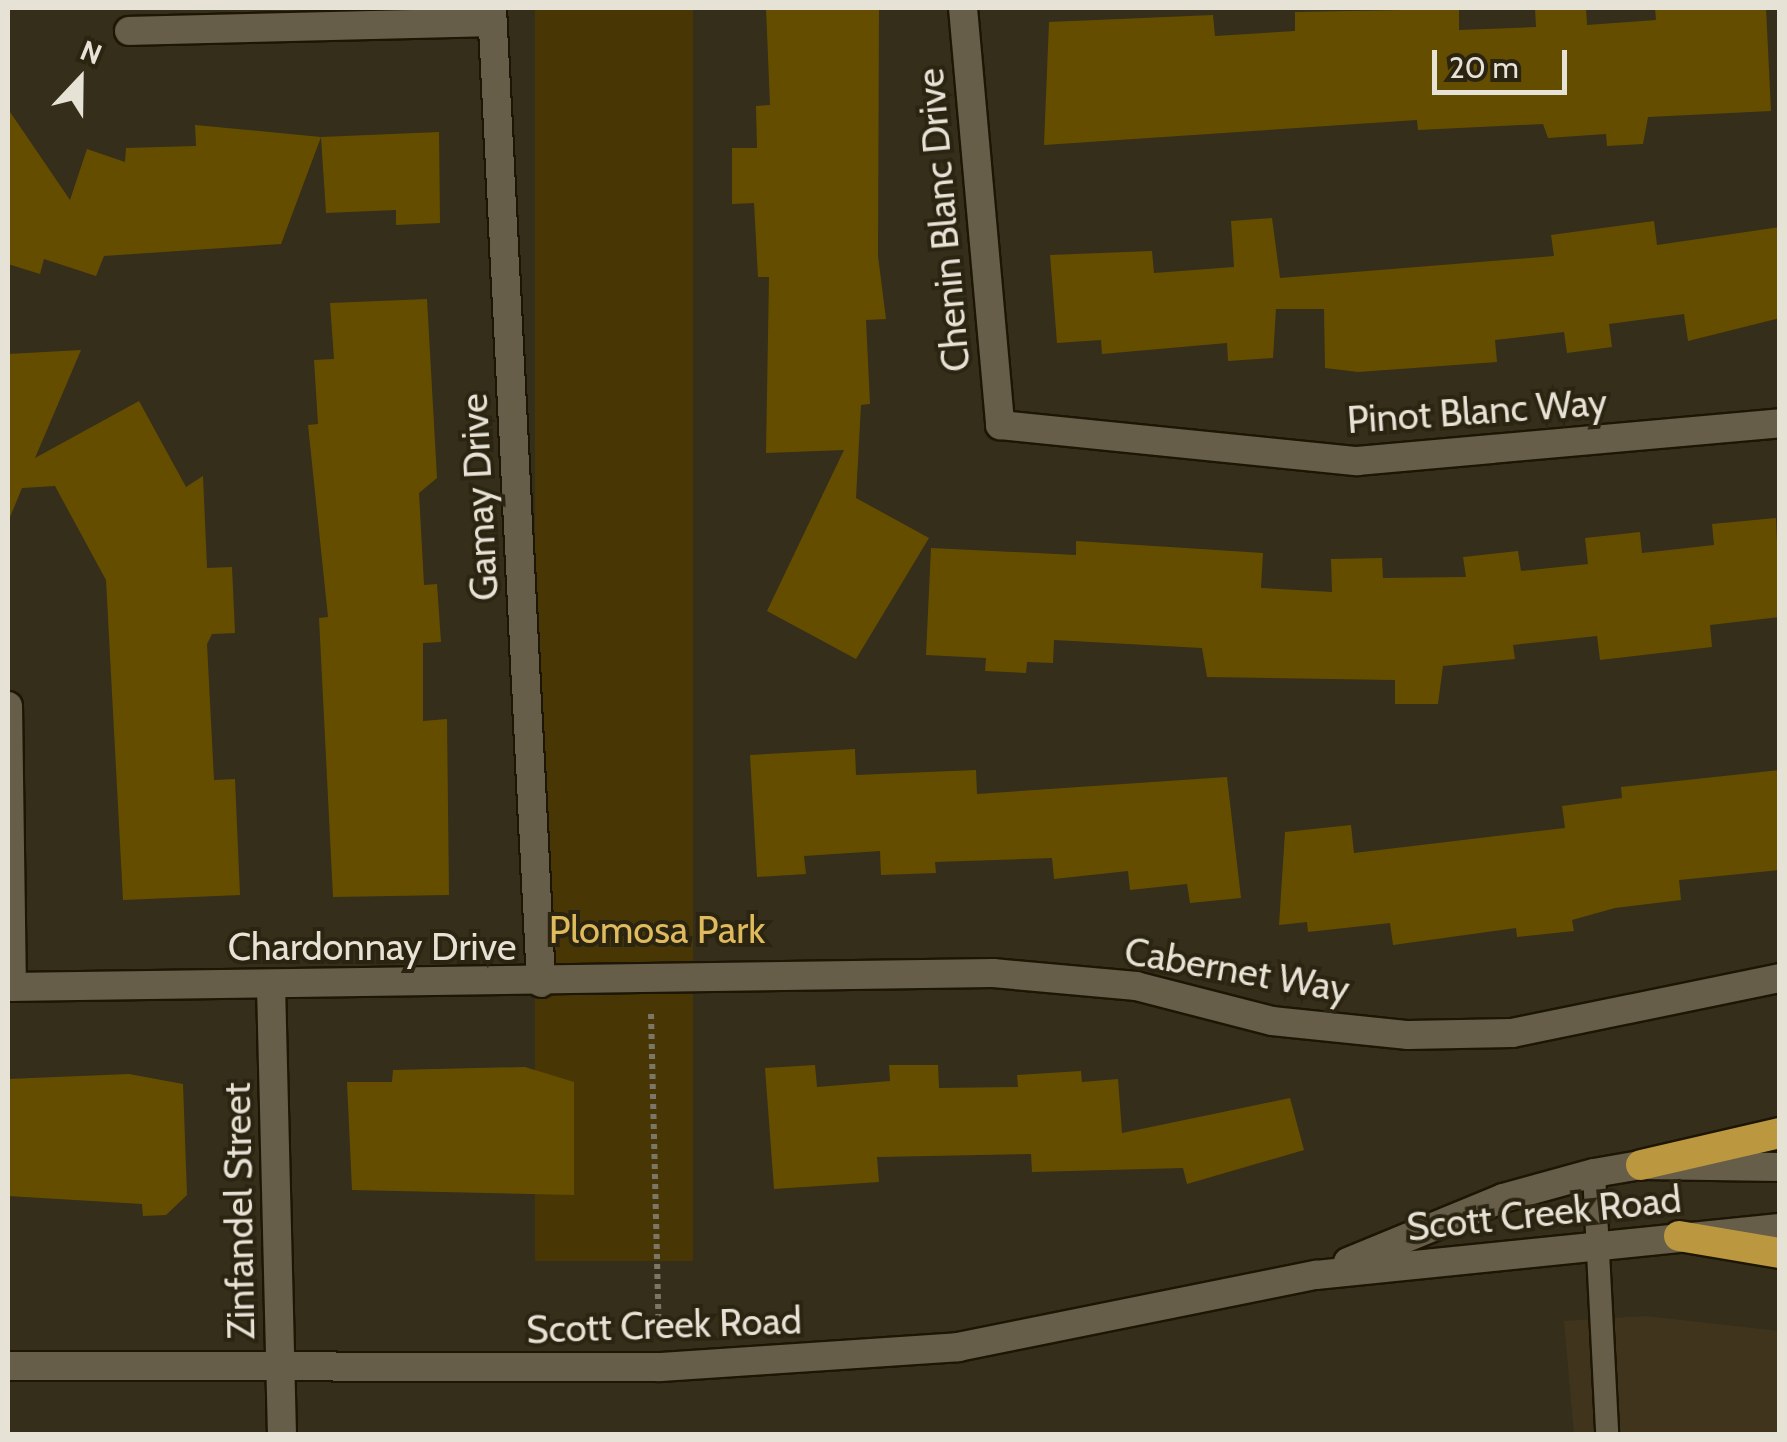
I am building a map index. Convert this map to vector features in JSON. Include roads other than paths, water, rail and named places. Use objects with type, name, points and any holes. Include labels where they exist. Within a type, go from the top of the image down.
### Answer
[{"type":"highway","points":[[1641,1164],[1780,1133]]},
{"type":"highway","points":[[1679,1236],[1780,1253]]},
{"type":"street","name":"Chenin Blanc Drive","points":[[963,8],[1000,425]]},
{"type":"street","points":[[129,31],[492,15]]},
{"type":"street","name":"Gamay Drive","points":[[492,15],[542,983]]},
{"type":"street","name":"Pinot Blanc Way","points":[[1000,425],[1357,462],[1780,423]]},
{"type":"street","points":[[8,706],[10,987]]},
{"type":"street","name":"Chardonnay Drive","points":[[10,987],[650,982],[856,971]]},
{"type":"street","name":"Cabernet Way","points":[[856,971],[1136,986],[1272,1021],[1408,1035],[1512,1033],[1780,978]]},
{"type":"street","name":"Zinfandel Street","points":[[271,985],[282,1434]]},
{"type":"street","name":"Scott Creek Road","points":[[1316,1275],[1503,1198],[1594,1173],[1641,1164],[1780,1167]]},
{"type":"street","name":"Scott Creek Road","points":[[8,1366],[660,1367],[958,1347],[1316,1275],[1780,1228]]},
{"type":"lane","points":[[1594,1173],[1607,1434]]},
{"type":"park label","name":"Plomosa Park","points":[[657,930]]}]
